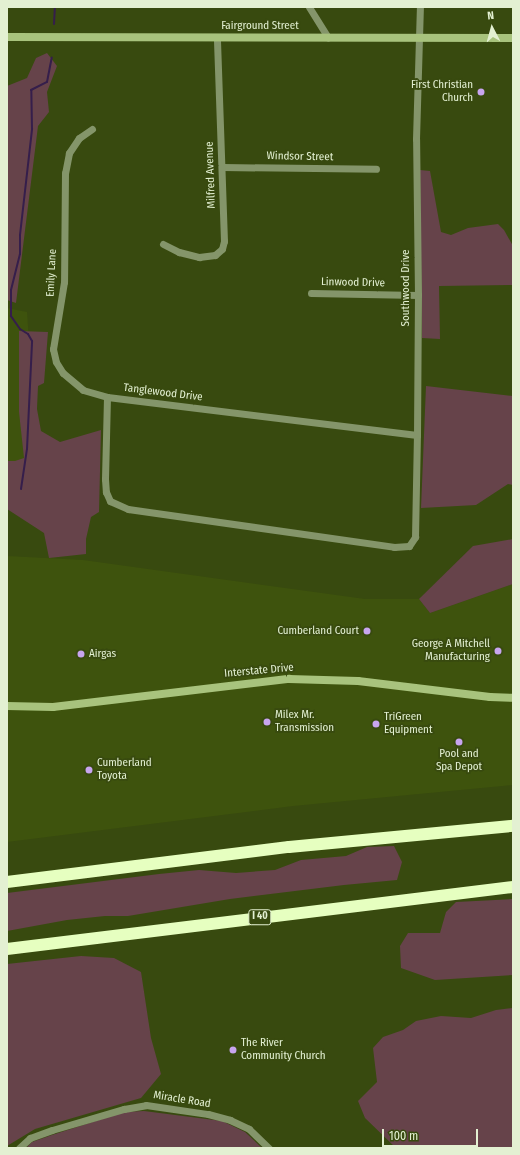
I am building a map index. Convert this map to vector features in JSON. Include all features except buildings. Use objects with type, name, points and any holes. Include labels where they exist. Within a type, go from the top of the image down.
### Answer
[{"type":"highway","points":[[7,882],[297,846],[513,826]]},
{"type":"highway","name":"I 40","points":[[7,949],[513,887]]},
{"type":"street","points":[[309,7],[328,38]]},
{"type":"street","name":"Southwood Drive","points":[[415,537],[418,295],[416,139],[420,7]]},
{"type":"street","name":"Fairground Street","points":[[7,37],[513,38]]},
{"type":"street","name":"Milfred Avenue","points":[[163,244],[179,252],[199,257],[215,255],[222,249],[224,241],[223,167],[217,37]]},
{"type":"street","name":"Emily Lane","points":[[92,129],[79,138],[69,153],[65,173],[64,282],[54,349],[56,362],[63,373],[83,390],[107,397]]},
{"type":"street","name":"Windsor Street","points":[[223,167],[376,169]]},
{"type":"street","name":"Linwood Drive","points":[[311,293],[418,295]]},
{"type":"street","name":"Tanglewood Drive","points":[[415,537],[408,546],[394,547],[119,507],[110,501],[105,486],[107,397],[417,435]]},
{"type":"street","name":"Interstate Drive","points":[[7,706],[53,706],[289,678],[358,681],[495,698],[513,698]]},
{"type":"street","name":"Miracle Road","points":[[19,1148],[30,1138],[52,1130],[124,1109],[146,1105],[208,1114],[230,1120],[249,1129],[269,1148]]},
{"type":"shaded area","points":[[47,53],[57,66],[47,92],[49,112],[38,126],[16,303],[7,300],[7,86],[27,78],[36,58]]},
{"type":"shaded area","points":[[420,170],[430,171],[441,232],[451,235],[468,228],[498,224],[504,230],[513,246],[513,285],[439,286],[440,339],[422,338]]},
{"type":"shaded area","points":[[7,308],[27,312],[38,467],[7,471]]},
{"type":"shaded area","points":[[19,331],[48,332],[44,383],[38,386],[37,409],[41,431],[60,442],[101,430],[99,512],[91,517],[86,539],[86,554],[49,558],[44,533],[7,509],[7,461],[15,461],[24,458],[19,412]]},
{"type":"shaded area","points":[[426,386],[513,396],[513,485],[508,484],[476,505],[421,508]]},
{"type":"shaded area","points":[[513,539],[513,584],[430,613],[419,599],[473,546]]},
{"type":"shaded area","points":[[7,556],[83,560],[365,599],[419,599],[430,613],[513,584],[513,785],[293,806],[7,842]]},
{"type":"shaded area","points":[[394,846],[402,862],[397,880],[230,899],[128,916],[105,916],[67,920],[7,931],[7,893],[199,870],[236,873],[275,870],[301,860],[346,856],[367,847]]},
{"type":"shaded area","points":[[513,899],[513,975],[435,980],[401,968],[400,946],[408,933],[440,933],[446,912],[456,902]]},
{"type":"shaded area","points":[[81,956],[114,958],[141,972],[151,1038],[161,1074],[141,1098],[35,1129],[7,1146],[7,964]]},
{"type":"shaded area","points":[[513,1008],[513,1148],[396,1148],[365,1118],[358,1101],[377,1082],[373,1048],[383,1037],[403,1030],[416,1021],[441,1016],[471,1018],[496,1010]]},
{"type":"shaded area","points":[[144,1111],[222,1121],[245,1132],[262,1148],[26,1148],[32,1142],[124,1112]]},
{"type":"waterway","points":[[54,24],[55,7]]},
{"type":"waterway","points":[[21,489],[27,449],[32,341],[28,334],[20,329],[11,316],[11,290],[20,254],[20,235],[32,129],[31,90],[47,82],[52,57]]},
{"type":"place","name":"First Christian Church","points":[[481,92]]},
{"type":"place","name":"Cumberland Court","points":[[367,631]]},
{"type":"place","name":"George A Mitchell Manufacturing","points":[[498,651]]},
{"type":"place","name":"Airgas","points":[[81,654]]},
{"type":"place","name":"Milex Mr. Transmission","points":[[267,722]]},
{"type":"place","name":"TriGreen Equipment","points":[[376,724]]},
{"type":"place","name":"Pool and Spa Depot","points":[[459,742]]},
{"type":"place","name":"Cumberland Toyota","points":[[89,770]]},
{"type":"place","name":"The River Community Church","points":[[233,1050]]}]
